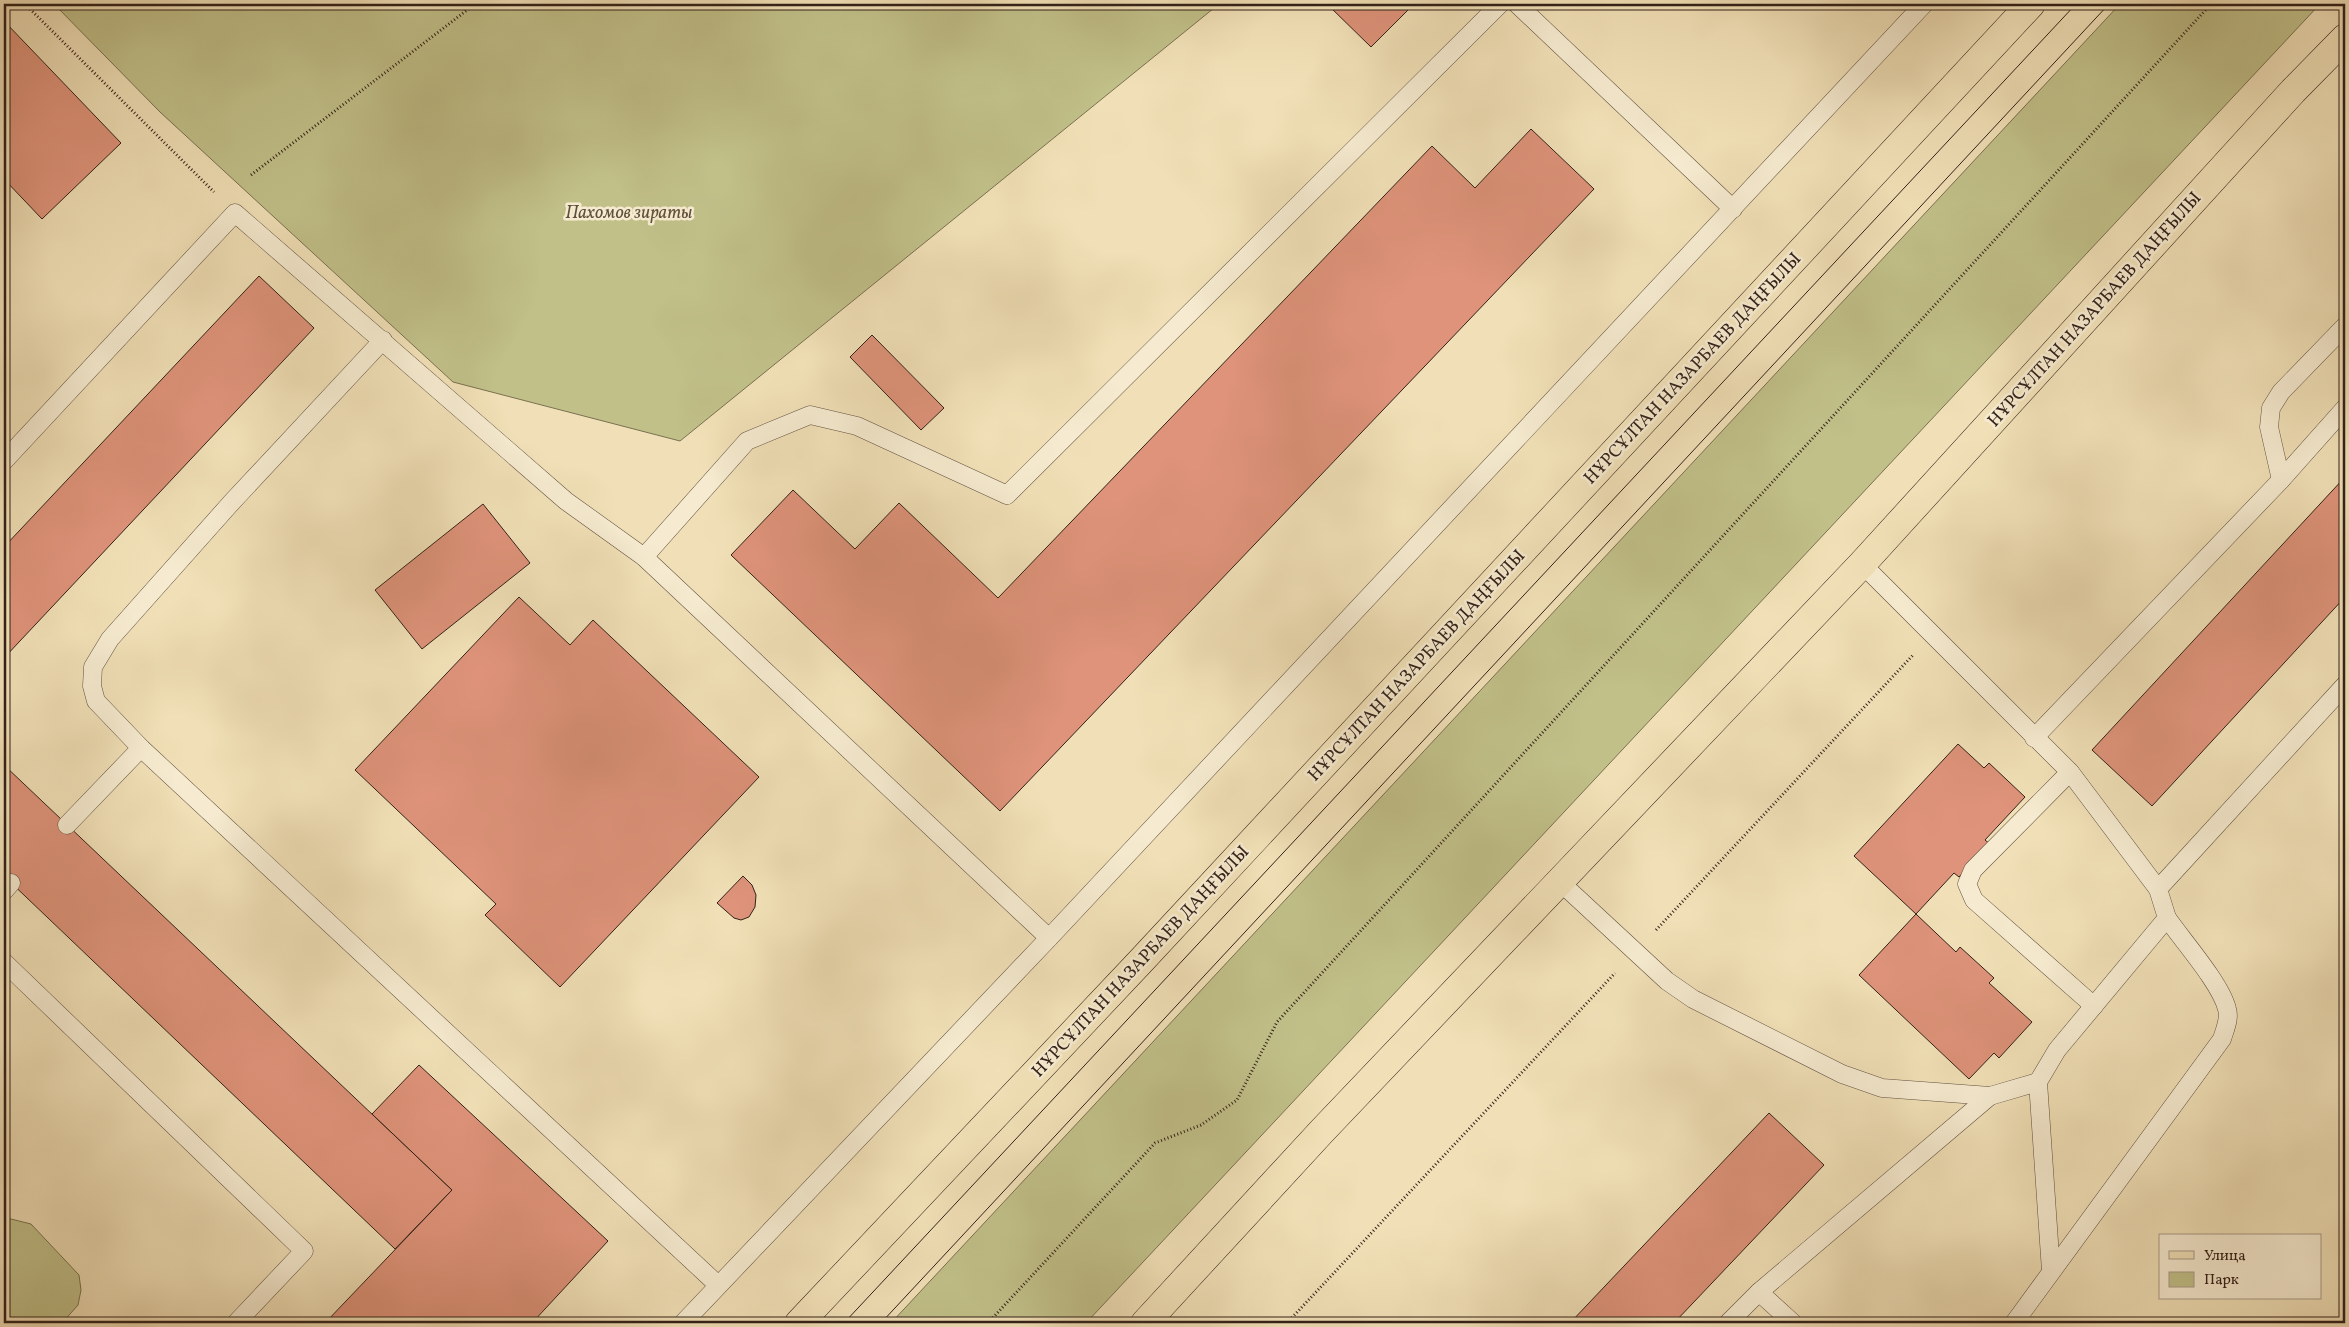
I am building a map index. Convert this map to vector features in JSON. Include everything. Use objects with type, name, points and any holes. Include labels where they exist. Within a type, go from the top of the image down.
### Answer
[{"type":"main road","name":"НҰРСҰЛТАН НАЗАРБАЕВ ДАҢҒЫЛЫ","points":[[799,1323],[1147,954],[2031,4]]},
{"type":"main road","name":"НҰРСҰЛТАН НАЗАРБАЕВ ДАҢҒЫЛЫ","points":[[1145,1323],[1322,1131],[1862,564],[2293,91],[2345,38]]},
{"type":"lane","points":[[644,557],[748,441],[810,415],[857,426],[1007,495],[1500,4]]},
{"type":"lane","points":[[1517,4],[1733,209]]},
{"type":"lane","points":[[683,1323],[1049,938],[1924,4]]},
{"type":"lane","points":[[4,461],[235,213],[566,501],[644,557],[1049,938]]},
{"type":"lane","points":[[2281,480],[2269,427],[2271,408],[2281,392],[2345,326]]},
{"type":"lane","points":[[383,340],[231,503],[110,639],[94,667],[92,686],[96,701],[141,748],[718,1285]]},
{"type":"lane","points":[[2034,738],[2281,480],[2345,408]]},
{"type":"lane","points":[[1862,564],[2070,772],[2158,888],[2167,918],[2222,994],[2228,1011],[2227,1025],[2222,1039],[2014,1323]]},
{"type":"lane","points":[[2158,888],[2345,685]]},
{"type":"lane","points":[[67,825],[141,748]]},
{"type":"lane","points":[[2070,772],[1973,870],[1967,884],[1974,900],[2094,1006]]},
{"type":"lane","points":[[1560,881],[1667,981],[1693,999],[1842,1074],[1882,1088],[1990,1096],[2038,1082]]},
{"type":"lane","points":[[2051,1271],[2038,1082],[2057,1050],[2167,918]]},
{"type":"lane","points":[[4,962],[304,1251],[236,1323]]},
{"type":"lane","points":[[1728,1323],[1759,1292],[1990,1096]]},
{"type":"lane","points":[[1759,1292],[1793,1323]]},
{"type":"path","points":[[25,4],[235,213]]},
{"type":"path","points":[[251,175],[475,4]]},
{"type":"path","points":[[988,1323],[1154,1144],[1201,1125],[1237,1100],[1277,1022],[2211,4]]},
{"type":"path","points":[[1287,1323],[1932,635]]},
{"type":"green space","name":"Пахомов зираты","points":[[54,4],[1219,4],[680,441],[453,382],[160,112]]},
{"type":"green space","points":[[2120,4],[2320,4],[1086,1323],[891,1323]]},
{"type":"green space","points":[[11,1219],[31,1224],[79,1275],[81,1290],[78,1305],[62,1323],[4,1323],[4,1220]]},
{"type":"building","points":[[1327,4],[1414,4],[1371,47]]},
{"type":"building","points":[[4,21],[121,143],[42,219],[4,179]]},
{"type":"building","points":[[1531,129],[1594,189],[1000,811],[731,555],[793,490],[855,549],[899,503],[998,598],[1432,146],[1475,188]]},
{"type":"building","points":[[259,276],[314,328],[4,658],[4,547]]},
{"type":"building","points":[[872,335],[944,408],[921,430],[850,357]]},
{"type":"building","points":[[2345,477],[2345,597],[2152,806],[2092,750]]},
{"type":"building","points":[[483,504],[530,563],[422,649],[375,590]]},
{"type":"building","points":[[519,597],[570,645],[593,620],[759,777],[560,987],[485,915],[496,904],[355,770]]},
{"type":"building","points":[[1958,744],[1984,768],[1989,763],[2025,797],[1985,840],[1990,844],[1959,877],[1954,873],[1916,914],[1854,856]]},
{"type":"building","points":[[4,765],[452,1190],[395,1249],[4,876]]},
{"type":"building","points":[[743,876],[752,885],[756,895],[755,907],[749,917],[741,920],[734,918],[717,903]]},
{"type":"building","points":[[1916,914],[1956,952],[1960,947],[1994,978],[1989,983],[2032,1022],[1999,1058],[1994,1053],[1969,1079],[1859,975]]},
{"type":"building","points":[[419,1065],[608,1241],[532,1323],[325,1323],[452,1190],[372,1114]]},
{"type":"building","points":[[1769,1113],[1824,1165],[1674,1323],[1570,1323]]},
{"type":"tram line","points":[[844,1323],[2076,4]]},
{"type":"tram line","points":[[881,1323],[2109,4]]}]
